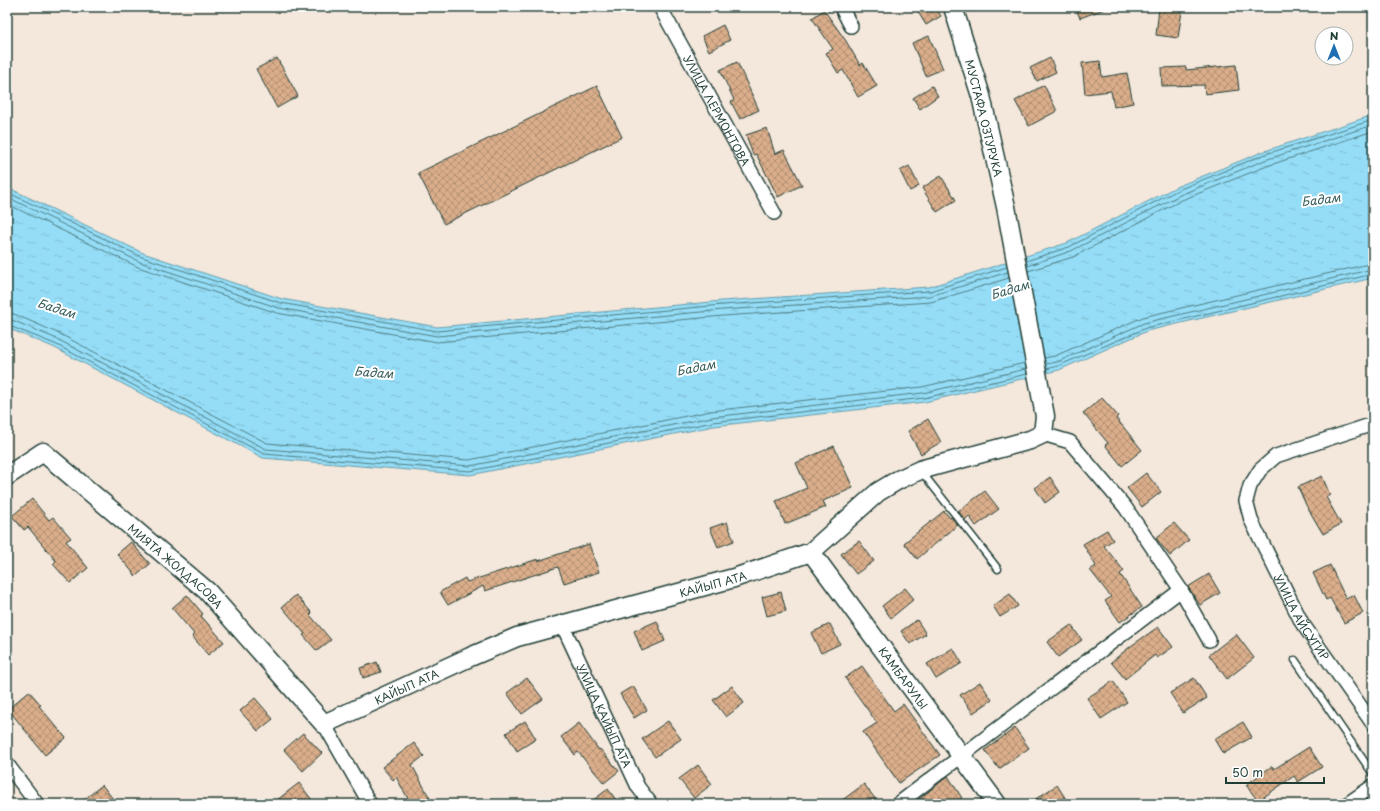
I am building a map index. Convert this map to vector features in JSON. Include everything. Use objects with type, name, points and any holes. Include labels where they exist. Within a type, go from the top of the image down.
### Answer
[{"type":"street","name":"УЛИЦА ЛЕРМОНТОВА","points":[[660,7],[774,213]]},
{"type":"street","points":[[841,7],[851,26]]},
{"type":"street","name":"МУСТАФА ОЗТУРУКА","points":[[953,7],[981,96],[1006,207],[1040,389],[1044,416],[1043,434]]},
{"type":"street","name":"УЛИЦА АЙСУГИР","points":[[1373,424],[1276,456],[1260,470],[1250,486],[1246,502],[1251,520],[1302,623],[1373,724]]},
{"type":"street","points":[[1043,434],[1070,442],[1125,507],[1181,590],[1209,640]]},
{"type":"street","name":"КАЙЫП АТА","points":[[324,724],[511,639],[734,578],[811,552],[878,492],[898,480],[920,470],[1030,440],[1043,434]]},
{"type":"street","name":"МИЯТА ЖОЛДАСОВА","points":[[7,476],[43,452],[207,591],[324,724]]},
{"type":"street","name":"КАМБАРУЛЫ","points":[[811,552],[997,804]]},
{"type":"street","points":[[898,804],[1181,590]]},
{"type":"street","name":"УЛИЦА КАЙЫП АТА","points":[[562,624],[638,787],[650,804]]},
{"type":"street","points":[[324,724],[370,804]]},
{"type":"street","points":[[7,764],[37,804]]},
{"type":"street","points":[[1347,804],[1373,786]]},
{"type":"lane","points":[[920,470],[998,569]]},
{"type":"lane","points":[[1295,660],[1373,774]]},
{"type":"water","name":"Бадам","points":[[1373,115],[1373,278],[1147,331],[1059,370],[925,402],[714,426],[470,475],[263,458],[53,347],[7,328],[7,187],[143,253],[282,299],[437,327],[722,301],[929,287],[1067,243],[1176,187],[1262,152]]},
{"type":"building","points":[[915,7],[935,7],[941,16],[926,25]]},
{"type":"building","points":[[1075,7],[1107,7],[1107,8],[1080,18]]},
{"type":"building","points":[[1159,8],[1182,11],[1178,38],[1156,35]]},
{"type":"building","points":[[824,10],[846,41],[860,65],[863,63],[877,86],[858,97],[843,70],[838,73],[826,53],[833,49],[812,18]]},
{"type":"building","points":[[723,25],[730,40],[709,51],[702,36]]},
{"type":"building","points":[[929,36],[943,69],[926,76],[912,43]]},
{"type":"building","points":[[277,58],[298,96],[277,108],[256,69]]},
{"type":"building","points":[[1050,58],[1056,72],[1037,81],[1030,68]]},
{"type":"building","points":[[1100,61],[1102,77],[1127,73],[1133,103],[1114,107],[1111,91],[1085,94],[1082,63]]},
{"type":"building","points":[[737,62],[759,110],[740,119],[731,102],[734,100],[720,70]]},
{"type":"building","points":[[1236,65],[1239,90],[1205,94],[1204,85],[1162,86],[1161,68],[1186,67],[1186,70]]},
{"type":"building","points":[[1044,85],[1057,111],[1029,126],[1015,101]]},
{"type":"building","points":[[597,86],[622,137],[444,224],[418,173]]},
{"type":"building","points":[[932,86],[938,96],[920,109],[913,98]]},
{"type":"building","points":[[767,128],[775,154],[784,150],[802,185],[778,197],[756,154],[753,155],[746,135]]},
{"type":"building","points":[[909,166],[919,186],[910,191],[900,171]]},
{"type":"building","points":[[941,176],[956,200],[937,212],[922,188]]},
{"type":"building","points":[[1102,398],[1118,416],[1116,418],[1142,450],[1122,466],[1105,445],[1108,443],[1083,413]]},
{"type":"building","points":[[928,419],[941,442],[921,454],[908,431]]},
{"type":"building","points":[[834,446],[853,488],[823,501],[826,507],[785,524],[776,501],[807,488],[796,463]]},
{"type":"building","points":[[1146,473],[1161,492],[1142,507],[1127,488]]},
{"type":"building","points":[[1322,476],[1330,495],[1326,497],[1341,524],[1323,534],[1306,505],[1298,487]]},
{"type":"building","points":[[1050,477],[1060,492],[1045,503],[1035,488]]},
{"type":"building","points":[[985,491],[999,509],[976,526],[969,516],[965,520],[958,511]]},
{"type":"building","points":[[32,499],[49,520],[53,517],[71,538],[66,541],[88,568],[70,583],[53,564],[56,561],[28,527],[24,530],[12,516]]},
{"type":"building","points":[[944,511],[958,525],[917,559],[904,543]]},
{"type":"building","points":[[727,522],[734,541],[718,547],[710,528]]},
{"type":"building","points":[[1174,523],[1189,540],[1170,556],[1156,538]]},
{"type":"building","points":[[1107,530],[1113,540],[1104,546],[1124,571],[1120,574],[1142,607],[1120,622],[1105,601],[1111,597],[1090,570],[1096,566],[1083,544]]},
{"type":"building","points":[[859,541],[874,561],[856,574],[841,554]]},
{"type":"building","points":[[131,542],[150,564],[136,576],[117,554]]},
{"type":"building","points":[[589,544],[599,572],[564,583],[558,567],[485,591],[483,586],[448,605],[440,592],[465,578],[467,582]]},
{"type":"building","points":[[1330,565],[1346,599],[1354,595],[1363,613],[1344,623],[1330,598],[1326,600],[1313,573]]},
{"type":"building","points":[[1209,574],[1220,593],[1200,605],[1188,587]]},
{"type":"building","points":[[905,588],[914,599],[891,618],[882,606]]},
{"type":"building","points":[[781,592],[786,611],[767,616],[762,597]]},
{"type":"building","points":[[1010,594],[1018,606],[1000,617],[993,606]]},
{"type":"building","points":[[187,595],[203,614],[201,616],[224,642],[208,655],[192,636],[194,634],[172,608]]},
{"type":"building","points":[[296,595],[312,613],[310,615],[331,640],[317,651],[282,607]]},
{"type":"building","points":[[917,620],[926,634],[910,644],[901,631]]},
{"type":"building","points":[[657,621],[665,641],[642,651],[634,631]]},
{"type":"building","points":[[830,624],[840,644],[821,653],[811,633]]},
{"type":"building","points":[[1071,625],[1082,640],[1058,657],[1047,642]]},
{"type":"building","points":[[1158,627],[1173,647],[1157,658],[1155,655],[1125,679],[1111,662]]},
{"type":"building","points":[[1236,634],[1254,658],[1227,679],[1209,655]]},
{"type":"building","points":[[953,648],[962,663],[936,679],[927,664]]},
{"type":"building","points":[[377,662],[381,672],[363,678],[360,668]]},
{"type":"building","points":[[862,666],[894,711],[903,704],[940,755],[899,783],[863,732],[877,723],[845,678]]},
{"type":"building","points":[[527,678],[543,699],[522,714],[507,693]]},
{"type":"building","points":[[1194,678],[1207,698],[1183,713],[1170,693]]},
{"type":"building","points":[[1113,681],[1127,702],[1101,719],[1087,698]]},
{"type":"building","points":[[980,682],[992,700],[973,713],[960,695]]},
{"type":"building","points":[[633,686],[647,710],[634,718],[620,694]]},
{"type":"building","points":[[732,686],[744,703],[726,717],[713,700]]},
{"type":"building","points":[[29,691],[41,705],[39,706],[66,738],[45,755],[8,709]]},
{"type":"building","points":[[255,698],[273,719],[258,731],[240,711]]},
{"type":"building","points":[[525,721],[536,739],[517,751],[506,733]]},
{"type":"building","points":[[668,721],[681,739],[655,757],[642,739]]},
{"type":"building","points":[[1243,722],[1252,737],[1223,754],[1214,739]]},
{"type":"building","points":[[579,723],[599,750],[600,749],[619,771],[604,783],[578,752],[575,755],[561,737]]},
{"type":"building","points":[[1015,728],[1029,748],[999,769],[985,750]]},
{"type":"building","points":[[303,733],[322,753],[303,771],[284,750]]},
{"type":"building","points":[[414,743],[424,756],[412,765],[433,804],[411,804],[396,777],[393,780],[382,767]]},
{"type":"building","points":[[1309,747],[1322,767],[1298,782],[1294,776],[1258,801],[1246,785],[1272,766],[1274,769]]},
{"type":"building","points":[[698,765],[712,784],[694,798],[679,779]]},
{"type":"building","points":[[948,776],[962,798],[952,804],[913,804]]},
{"type":"building","points":[[299,783],[315,804],[272,804]]},
{"type":"building","points":[[864,784],[879,804],[837,804]]},
{"type":"building","points":[[102,785],[117,804],[79,804]]},
{"type":"building","points":[[1057,785],[1069,804],[1028,804]]},
{"type":"building","points":[[608,789],[619,804],[588,804]]}]
